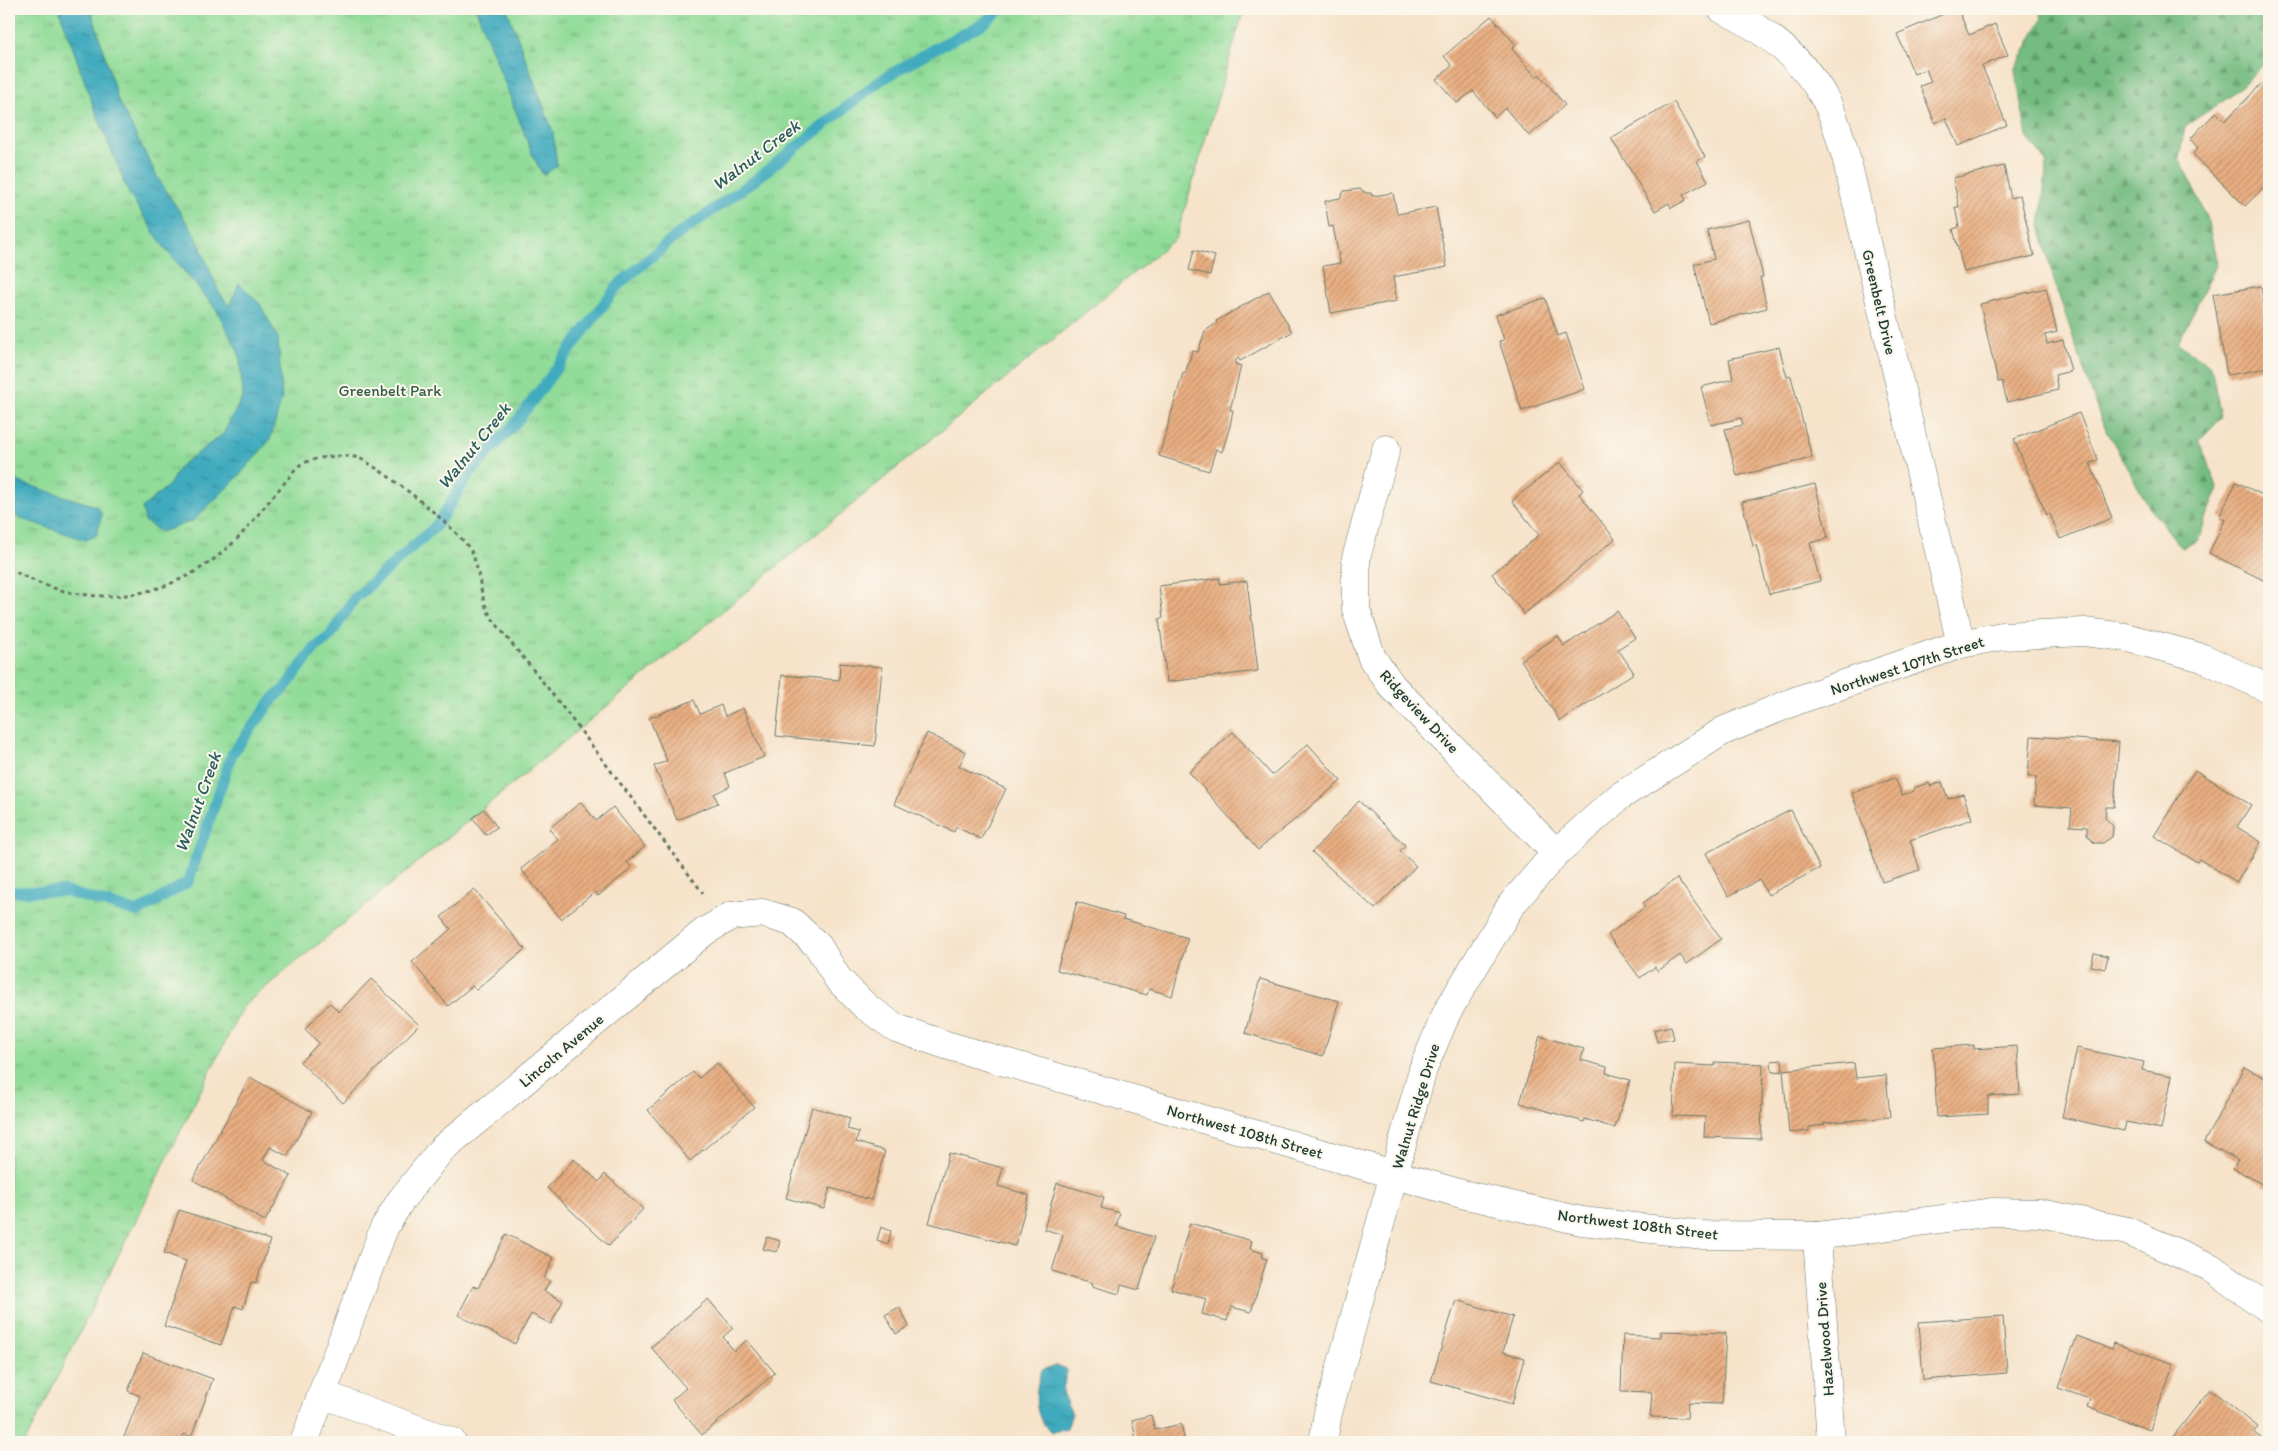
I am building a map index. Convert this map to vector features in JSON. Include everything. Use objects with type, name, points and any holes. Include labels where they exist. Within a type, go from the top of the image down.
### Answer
[{"type":"street","name":"Greenbelt Drive","points":[[1722,9],[1774,38],[1803,66],[1826,100],[1846,157],[1961,644]]},
{"type":"street","name":"Ridgeview Drive","points":[[1386,449],[1356,558],[1356,609],[1372,658],[1392,686],[1556,853]]},
{"type":"street","name":"Northwest 107th Street","points":[[1697,747],[1723,731],[1798,700],[1961,644],[2002,636],[2084,632],[2125,636],[2203,658],[2269,689]]},
{"type":"street","name":"Walnut Ridge Drive","points":[[1323,1442],[1328,1413],[1423,1069],[1446,1012],[1511,906],[1556,853],[1620,796],[1697,747]]},
{"type":"street","name":"Lincoln Avenue","points":[[304,1442],[384,1228],[401,1200],[442,1149],[704,932],[731,916],[762,913],[792,922],[818,946],[838,979],[865,1006],[896,1028],[946,1045]]},
{"type":"street","name":"Northwest 108th Street","points":[[946,1045],[1462,1194],[1582,1221],[1704,1235],[1817,1236],[1992,1212],[2040,1213],[2127,1231],[2210,1266],[2269,1309]]},
{"type":"street","name":"Hazelwood Drive","points":[[1817,1236],[1831,1442]]},
{"type":"street","points":[[322,1394],[452,1442]]},
{"type":"path","points":[[9,568],[24,577],[62,592],[107,597],[159,588],[190,576],[215,560],[239,536],[300,465],[334,455],[358,457],[385,472],[460,536],[472,554],[490,616],[551,691],[724,920]]},
{"type":"green space","name":"Greenbelt Park","points":[[9,9],[1244,9],[1176,238],[243,1006],[25,1442],[9,1442]]},
{"type":"green space","points":[[2040,9],[2269,9],[2269,59],[2231,96],[2185,126],[2179,158],[2207,217],[2217,264],[2178,343],[2211,366],[2221,418],[2199,440],[2218,489],[2198,540],[2182,548],[2149,507],[2101,420],[2054,281],[2040,225],[2047,163],[2027,137],[2015,70],[2042,19]]},
{"type":"water","points":[[59,9],[91,9],[118,100],[160,182],[196,236],[218,290],[229,306],[239,283],[260,304],[278,338],[282,398],[270,440],[237,478],[193,521],[161,532],[145,521],[142,508],[170,484],[180,466],[223,434],[243,396],[239,353],[216,309],[166,250],[129,194],[94,108]]},
{"type":"water","points":[[476,9],[507,9],[553,132],[557,166],[543,175],[533,156]]},
{"type":"water","points":[[9,477],[22,483],[96,506],[102,514],[96,536],[85,540],[22,519],[9,512]]},
{"type":"water","points":[[1056,1365],[1067,1371],[1063,1389],[1064,1397],[1072,1414],[1067,1428],[1053,1432],[1041,1420],[1038,1413],[1036,1395],[1042,1370]]},
{"type":"building","points":[[1958,9],[1969,35],[1995,24],[2008,55],[1982,66],[2007,125],[1958,146],[1946,118],[1935,123],[1920,86],[1931,82],[1926,69],[1914,74],[1897,34]]},
{"type":"building","points":[[1491,16],[1516,45],[1512,49],[1536,77],[1539,74],[1565,105],[1529,136],[1505,108],[1495,117],[1473,91],[1457,103],[1436,79],[1452,66],[1444,56]]},
{"type":"building","points":[[2269,76],[2269,164],[2264,169],[2269,175],[2269,182],[2245,206],[2193,154],[2198,148],[2190,139],[2216,112],[2225,121]]},
{"type":"building","points":[[1674,102],[1705,157],[1697,161],[1708,181],[1683,195],[1686,200],[1671,208],[1669,203],[1655,211],[1611,138]]},
{"type":"building","points":[[2004,166],[2011,198],[2020,195],[2034,256],[1964,272],[1953,229],[1959,227],[1955,207],[1959,207],[1953,178]]},
{"type":"building","points":[[1360,189],[1366,193],[1371,193],[1372,196],[1393,193],[1397,214],[1436,207],[1447,267],[1393,277],[1397,301],[1331,313],[1323,266],[1340,263],[1333,226],[1329,227],[1325,201],[1340,198],[1344,191]]},
{"type":"building","points":[[1749,220],[1763,277],[1760,277],[1767,308],[1709,323],[1694,264],[1714,259],[1707,230]]},
{"type":"building","points":[[1194,250],[1215,256],[1210,275],[1189,270]]},
{"type":"building","points":[[2261,286],[2267,324],[2269,323],[2269,368],[2227,375],[2213,294]]},
{"type":"building","points":[[2046,288],[2057,332],[2045,335],[2047,344],[2063,340],[2071,371],[2055,375],[2058,390],[2007,402],[2002,381],[1998,382],[1980,304]]},
{"type":"building","points":[[1269,291],[1292,332],[1240,361],[1238,358],[1236,360],[1235,364],[1241,366],[1230,410],[1233,410],[1230,426],[1222,452],[1216,449],[1209,471],[1159,456],[1183,373],[1185,374],[1192,351],[1198,352],[1205,331],[1217,323],[1216,321]]},
{"type":"building","points":[[1545,298],[1558,336],[1566,333],[1585,389],[1522,411],[1499,341],[1504,340],[1496,315]]},
{"type":"building","points":[[1779,347],[1787,377],[1791,376],[1812,458],[1737,476],[1725,429],[1743,425],[1741,418],[1711,425],[1701,387],[1733,379],[1729,359]]},
{"type":"building","points":[[2079,413],[2098,460],[2090,463],[2112,518],[2060,539],[2050,514],[2047,515],[2033,485],[2014,439]]},
{"type":"building","points":[[1560,462],[1583,490],[1579,494],[1615,539],[1524,614],[1492,574],[1539,535],[1512,501]]},
{"type":"building","points":[[2236,482],[2269,498],[2269,583],[2209,553],[2225,520],[2219,517]]},
{"type":"building","points":[[1815,484],[1828,538],[1810,543],[1820,581],[1769,594],[1756,545],[1753,546],[1742,502]]},
{"type":"building","points":[[1220,578],[1220,584],[1247,581],[1258,671],[1167,682],[1159,619],[1163,618],[1159,586]]},
{"type":"building","points":[[1617,611],[1635,638],[1618,649],[1634,673],[1560,721],[1521,660],[1558,636],[1564,646]]},
{"type":"building","points":[[840,663],[882,667],[875,746],[776,736],[782,675],[839,680]]},
{"type":"building","points":[[694,700],[700,714],[721,705],[725,716],[743,708],[764,757],[725,773],[730,786],[714,794],[718,803],[677,820],[654,766],[667,761],[649,718]]},
{"type":"building","points":[[1233,732],[1272,775],[1308,744],[1341,781],[1258,850],[1189,772]]},
{"type":"building","points":[[927,733],[966,752],[959,766],[1006,789],[981,839],[956,827],[954,832],[894,804]]},
{"type":"building","points":[[2031,736],[2119,742],[2114,807],[2106,807],[2105,818],[2113,826],[2112,837],[2103,843],[2094,843],[2087,835],[2087,827],[2070,826],[2072,808],[2034,805],[2036,777],[2028,777]]},
{"type":"building","points":[[2195,770],[2251,805],[2237,827],[2261,842],[2237,882],[2199,859],[2197,862],[2154,836]]},
{"type":"building","points":[[1895,778],[1902,795],[1914,791],[1913,788],[1929,783],[1930,786],[1942,782],[1948,799],[1963,794],[1972,819],[1910,840],[1920,870],[1882,882],[1852,793]]},
{"type":"building","points":[[1359,801],[1405,845],[1400,851],[1416,866],[1375,909],[1312,852]]},
{"type":"building","points":[[581,802],[596,821],[613,807],[645,847],[627,862],[632,868],[598,896],[595,892],[561,919],[521,869],[558,839],[549,829]]},
{"type":"building","points":[[484,809],[497,827],[486,835],[473,818]]},
{"type":"building","points":[[1791,810],[1820,868],[1768,895],[1760,880],[1728,896],[1706,853]]},
{"type":"building","points":[[1677,878],[1721,939],[1687,964],[1680,955],[1658,971],[1655,967],[1640,978],[1608,935],[1645,907],[1643,903]]},
{"type":"building","points":[[474,889],[525,949],[476,990],[472,986],[448,1006],[412,962],[451,929],[441,917]]},
{"type":"building","points":[[1077,902],[1124,916],[1123,919],[1188,938],[1172,996],[1149,989],[1147,995],[1057,970]]},
{"type":"building","points":[[2094,953],[2108,956],[2105,969],[2091,966]]},
{"type":"building","points":[[371,979],[419,1025],[343,1103],[300,1062],[319,1043],[305,1029],[330,1003],[339,1012]]},
{"type":"building","points":[[1260,979],[1339,1001],[1323,1056],[1245,1033]]},
{"type":"building","points":[[1671,1026],[1674,1039],[1657,1042],[1654,1030]]},
{"type":"building","points":[[1540,1036],[1584,1049],[1581,1060],[1607,1067],[1606,1073],[1630,1080],[1615,1128],[1585,1119],[1584,1122],[1520,1103]]},
{"type":"building","points":[[1974,1045],[1974,1049],[2017,1046],[2020,1094],[1988,1096],[1988,1114],[1937,1117],[1933,1048]]},
{"type":"building","points":[[2077,1048],[2144,1062],[2142,1070],[2172,1076],[2161,1129],[2126,1122],[2124,1131],[2062,1117]]},
{"type":"building","points":[[1782,1060],[1783,1070],[1854,1063],[1856,1078],[1886,1075],[1890,1117],[1824,1123],[1824,1125],[1809,1127],[1809,1131],[1789,1133],[1783,1071],[1772,1072],[1771,1061]]},
{"type":"building","points":[[1715,1062],[1763,1064],[1761,1139],[1704,1137],[1705,1117],[1673,1116],[1675,1064],[1715,1066]]},
{"type":"building","points":[[717,1063],[754,1107],[690,1161],[648,1110],[693,1072],[699,1078]]},
{"type":"building","points":[[2244,1067],[2269,1080],[2269,1188],[2233,1168],[2238,1160],[2204,1142]]},
{"type":"building","points":[[250,1077],[312,1112],[287,1156],[270,1147],[263,1160],[291,1176],[265,1221],[193,1180]]},
{"type":"building","points":[[812,1107],[850,1118],[847,1129],[859,1132],[856,1142],[885,1151],[871,1200],[830,1188],[824,1209],[786,1198]]},
{"type":"building","points":[[949,1153],[1003,1168],[998,1186],[1029,1195],[1015,1246],[929,1223]]},
{"type":"building","points":[[574,1159],[599,1182],[605,1174],[643,1209],[609,1246],[547,1188]]},
{"type":"building","points":[[1057,1183],[1104,1197],[1101,1208],[1120,1213],[1116,1226],[1154,1237],[1139,1290],[1121,1285],[1119,1294],[1092,1286],[1093,1283],[1052,1271],[1063,1235],[1044,1229]]},
{"type":"building","points":[[179,1210],[270,1240],[256,1283],[251,1282],[243,1309],[235,1306],[221,1345],[164,1326],[186,1261],[164,1253]]},
{"type":"building","points":[[1190,1223],[1252,1241],[1250,1249],[1263,1253],[1262,1258],[1267,1259],[1251,1312],[1231,1307],[1227,1321],[1202,1314],[1206,1299],[1171,1289]]},
{"type":"building","points":[[881,1227],[891,1231],[888,1244],[877,1240]]},
{"type":"building","points":[[506,1234],[554,1258],[544,1278],[550,1281],[544,1291],[563,1301],[551,1324],[531,1314],[515,1344],[458,1315],[473,1286],[478,1288]]},
{"type":"building","points":[[767,1237],[780,1241],[777,1252],[763,1249]]},
{"type":"building","points":[[708,1299],[733,1328],[723,1337],[734,1351],[747,1340],[775,1373],[702,1435],[672,1400],[686,1388],[651,1347]]},
{"type":"building","points":[[1456,1300],[1513,1317],[1503,1352],[1525,1358],[1512,1404],[1431,1381]]},
{"type":"building","points":[[899,1307],[909,1326],[896,1334],[885,1315]]},
{"type":"building","points":[[2003,1316],[2007,1373],[1923,1380],[1919,1322]]},
{"type":"building","points":[[1661,1331],[1726,1333],[1722,1404],[1688,1403],[1687,1418],[1650,1417],[1652,1392],[1621,1391],[1623,1335],[1661,1337]]},
{"type":"building","points":[[2077,1336],[2112,1349],[2114,1343],[2174,1364],[2150,1430],[2087,1407],[2090,1399],[2058,1388]]},
{"type":"building","points":[[143,1353],[213,1379],[191,1437],[184,1434],[180,1442],[122,1442],[140,1396],[128,1391]]},
{"type":"building","points":[[2210,1389],[2258,1427],[2254,1432],[2267,1442],[2169,1442]]},
{"type":"building","points":[[1151,1415],[1155,1430],[1181,1424],[1185,1442],[1124,1442],[1136,1439],[1132,1420]]},
{"type":"waterway","name":"Walnut Creek","points":[[9,892],[64,891],[138,912],[188,882],[232,754],[273,699],[284,689],[314,649],[330,636],[354,599],[436,526],[470,473],[519,419],[618,285],[676,236],[755,180],[878,82],[930,51],[981,25],[1001,9]]}]
